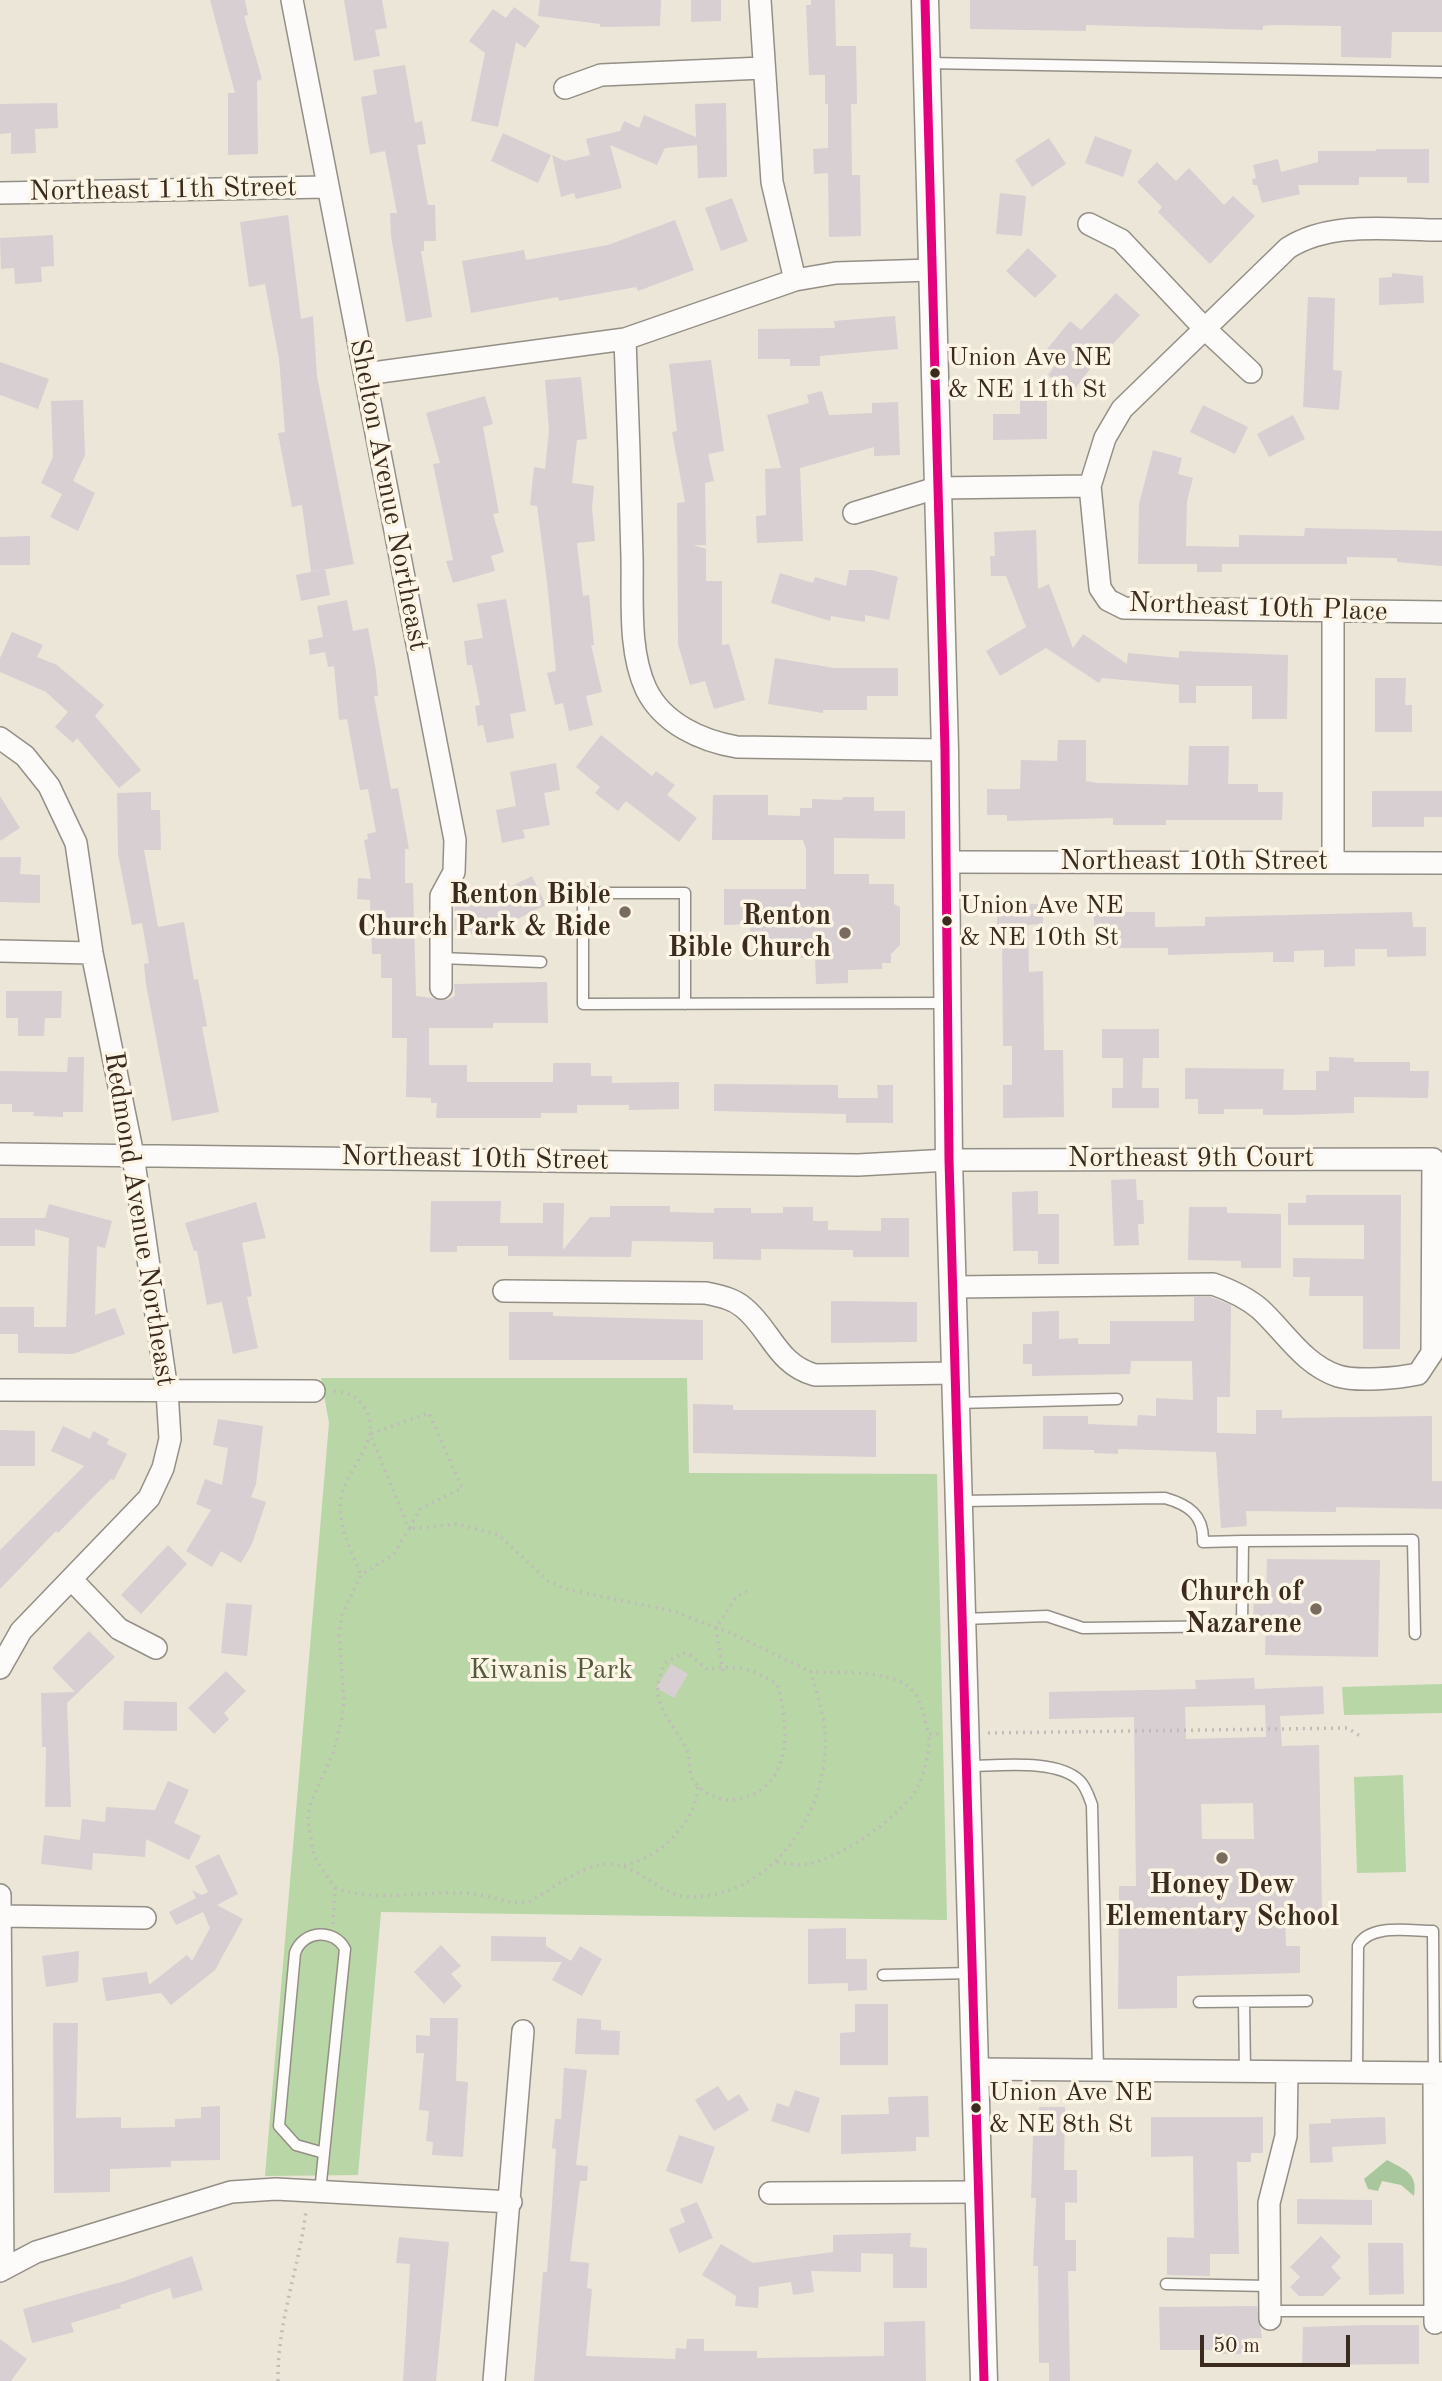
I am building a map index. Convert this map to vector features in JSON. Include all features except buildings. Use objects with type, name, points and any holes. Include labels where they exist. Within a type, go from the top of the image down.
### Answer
[{"type":"street","name":"Shelton Avenue Northeast","points":[[292,0],[326,187],[455,840],[454,872],[441,896],[441,988]]},
{"type":"street","points":[[760,0],[772,182],[794,280]]},
{"type":"street","points":[[925,0],[945,750],[949,1160],[984,2381]]},
{"type":"street","points":[[565,88],[601,75],[763,68]]},
{"type":"street","name":"Northeast 11th Street","points":[[0,193],[326,187]]},
{"type":"street","points":[[1089,225],[1121,240],[1203,328],[1251,372]]},
{"type":"street","points":[[854,513],[936,488],[1090,486],[1105,438],[1122,409],[1289,248],[1305,237],[1339,230],[1442,230]]},
{"type":"street","points":[[365,374],[625,339],[794,280],[836,273],[931,270]]},
{"type":"street","points":[[625,339],[635,635],[646,689],[660,709],[686,730],[712,743],[737,747],[945,750]]},
{"type":"street","name":"Northeast 10th Place","points":[[1090,486],[1100,588],[1108,600],[1124,608],[1144,611],[1442,612]]},
{"type":"street","points":[[1334,613],[1334,861]]},
{"type":"street","name":"Redmond Avenue Northeast","points":[[0,738],[25,756],[49,786],[76,843],[93,953],[133,1155],[167,1391],[170,1439],[163,1468],[149,1498],[21,1631],[0,1668]]},
{"type":"street","name":"Northeast 10th Street","points":[[947,862],[1442,863]]},
{"type":"street","points":[[0,951],[93,953]]},
{"type":"street","points":[[954,1287],[1213,1284],[1237,1293],[1259,1308],[1296,1348],[1317,1365],[1339,1376],[1395,1378],[1418,1374],[1437,1357],[1437,1153]]},
{"type":"street","name":"Northeast 9th Court","points":[[949,1160],[1437,1153]]},
{"type":"street","name":"Northeast 10th Street","points":[[0,1154],[858,1165],[949,1160]]},
{"type":"street","points":[[504,1291],[706,1293],[727,1298],[744,1307],[796,1370],[815,1375],[957,1373]]},
{"type":"street","points":[[0,1390],[314,1391]]},
{"type":"street","points":[[72,1580],[119,1629],[156,1648]]},
{"type":"street","points":[[0,1895],[1,2269],[36,2252],[231,2192],[314,2192],[511,2202]]},
{"type":"street","points":[[1,1916],[145,1917]]},
{"type":"street","points":[[494,2381],[511,2202],[523,2031]]},
{"type":"street","points":[[975,2069],[1438,2073],[1435,2317]]},
{"type":"street","points":[[1276,2315],[1269,2286],[1269,2203],[1286,2136],[1287,2072]]},
{"type":"street","points":[[770,2193],[977,2192]]},
{"type":"lane","points":[[926,63],[1442,72]]},
{"type":"lane","points":[[685,1004],[685,893],[583,893],[583,1004],[685,1004],[948,1003]]},
{"type":"lane","points":[[441,958],[541,962]]},
{"type":"lane","points":[[957,1402],[1117,1399]]},
{"type":"lane","points":[[960,1501],[1165,1498],[1187,1504],[1204,1528],[1203,1542],[1413,1540],[1415,1634]]},
{"type":"lane","points":[[963,1619],[1047,1616],[1083,1628],[1242,1626],[1243,1541]]},
{"type":"lane","points":[[967,1766],[1039,1765],[1070,1774],[1087,1791],[1093,1805],[1098,2070]]},
{"type":"lane","points":[[1357,2073],[1358,1946],[1363,1937],[1372,1932],[1433,1931],[1438,2073]]},
{"type":"lane","points":[[314,2192],[324,2153],[345,1949],[341,1941],[333,1936],[307,1936],[299,1941],[295,1953],[279,2126],[296,2145],[324,2153]]},
{"type":"lane","points":[[883,1975],[972,1973]]},
{"type":"lane","points":[[1199,2002],[1307,2001]]},
{"type":"lane","points":[[1244,2002],[1245,2072]]},
{"type":"lane","points":[[1166,2284],[1269,2286]]},
{"type":"lane","points":[[1276,2315],[1435,2317]]},
{"type":"path","points":[[314,1391],[348,1393],[356,1398],[369,1416],[370,1434],[409,1528]]},
{"type":"path","points":[[333,1936],[335,1888],[314,1856],[308,1821],[310,1805],[339,1737],[344,1700],[339,1633],[348,1597],[361,1575],[393,1555],[420,1509],[462,1488],[429,1413],[370,1434],[348,1474],[340,1512],[341,1525],[361,1575]]},
{"type":"path","points":[[409,1528],[457,1524],[499,1535],[548,1581],[565,1589],[673,1611],[811,1672],[864,1673],[903,1681],[917,1695],[929,1734],[929,1754],[917,1788],[890,1820],[840,1853],[801,1866],[777,1862]]},
{"type":"path","points":[[722,1669],[716,1628],[736,1597],[747,1591]]},
{"type":"path","points":[[674,1655],[690,1655],[708,1670],[746,1669],[777,1684],[786,1726],[781,1763],[776,1777],[750,1797],[730,1801],[713,1797],[699,1785],[689,1770],[686,1747],[657,1699],[657,1685],[665,1662],[674,1655]]},
{"type":"path","points":[[622,1866],[686,1897],[706,1896],[751,1883],[777,1862],[804,1824],[823,1770],[825,1724],[811,1672]]},
{"type":"path","points":[[988,1733],[1348,1728],[1362,1737]]},
{"type":"path","points":[[929,1734],[944,1734]]},
{"type":"path","points":[[335,1888],[358,1894],[463,1893],[520,1904],[529,1902],[587,1868],[606,1864],[622,1866],[639,1863],[676,1833],[692,1811],[699,1785]]},
{"type":"path","points":[[278,2381],[280,2334],[314,2192]]},
{"type":"green space","name":"Kiwanis Park","points":[[321,1378],[687,1378],[689,1473],[937,1474],[947,1920],[381,1912],[358,2175],[265,2176],[329,1423]]},
{"type":"green space","points":[[1442,1684],[1442,1713],[1344,1715],[1342,1687]]},
{"type":"green space","points":[[1403,1775],[1406,1872],[1357,1873],[1354,1777]]},
{"type":"green space","points":[[1387,2160],[1412,2177],[1414,2196],[1401,2185],[1382,2181],[1378,2191],[1368,2189],[1364,2179]]},
{"type":"transit line","points":[[925,0],[945,750],[949,1160],[984,2381]]},
{"type":"place","name":"Union Ave NE & NE 11th St","points":[[935,373]]},
{"type":"place","name":"Renton Bible Church Park & Ride","points":[[625,912]]},
{"type":"place","name":"Union Ave NE & NE 10th St","points":[[947,921]]},
{"type":"place","name":"Renton Bible Church","points":[[845,933]]},
{"type":"place","name":"Church of Nazarene","points":[[1316,1609]]},
{"type":"place","name":"Honey Dew Elementary School","points":[[1222,1858]]},
{"type":"place","name":"Union Ave NE & NE 8th St","points":[[976,2108]]}]
